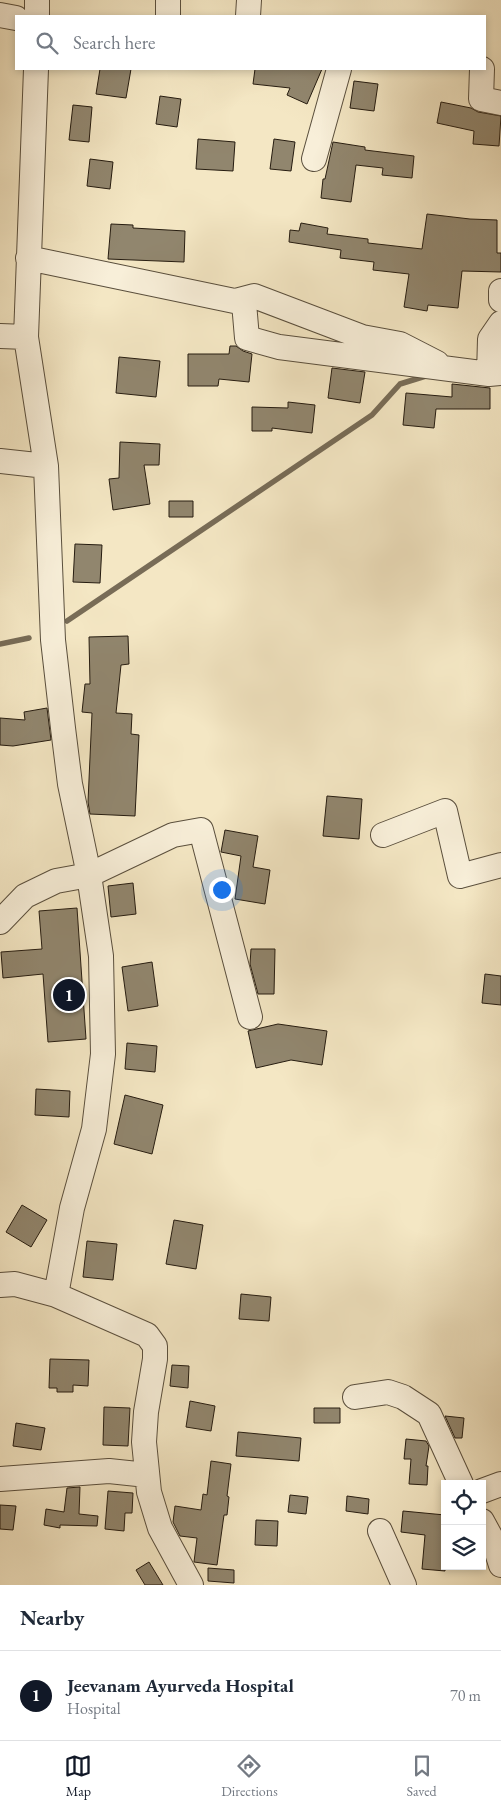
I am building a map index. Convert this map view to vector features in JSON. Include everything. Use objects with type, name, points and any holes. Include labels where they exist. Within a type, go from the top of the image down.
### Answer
[{"type":"street","points":[[37,0],[38,15]]},
{"type":"street","points":[[168,0],[168,15]]},
{"type":"street","points":[[248,15],[249,0]]},
{"type":"street","points":[[0,15],[15,18]]},
{"type":"street","points":[[486,60],[501,62]]},
{"type":"street","points":[[36,70],[26,337],[46,466],[53,640],[70,784],[89,875],[101,956],[103,1054],[94,1129],[72,1208],[56,1295]]},
{"type":"street","points":[[314,160],[339,70]]},
{"type":"street","points":[[482,70],[481,99],[501,103]]},
{"type":"street","points":[[28,258],[244,303],[247,338],[279,348],[495,374],[490,340],[501,322]]},
{"type":"street","points":[[501,292],[501,300]]},
{"type":"street","points":[[235,301],[254,296],[362,338],[400,344],[447,369]]},
{"type":"street","points":[[0,336],[26,337]]},
{"type":"street","points":[[0,460],[46,466]]},
{"type":"street","points":[[383,835],[445,811],[460,876],[501,865]]},
{"type":"street","points":[[0,922],[25,896],[56,881],[89,875],[173,835],[201,830],[250,1017]]},
{"type":"street","points":[[0,1285],[15,1284],[56,1295],[147,1335],[156,1346],[146,1412],[144,1442],[149,1492],[160,1528],[191,1585]]},
{"type":"street","points":[[355,1397],[388,1392],[403,1397],[429,1414],[459,1480]]},
{"type":"street","points":[[0,1479],[109,1471],[147,1475]]},
{"type":"street","points":[[486,1490],[501,1484]]},
{"type":"street","points":[[485,1525],[494,1543],[501,1564]]},
{"type":"street","points":[[380,1531],[404,1585]]},
{"type":"building","points":[[100,70],[131,70],[126,98],[96,94]]},
{"type":"building","points":[[255,70],[322,70],[307,104],[287,95],[290,88],[253,84]]},
{"type":"building","points":[[354,81],[378,84],[374,111],[350,108]]},
{"type":"building","points":[[160,96],[181,99],[177,127],[156,124]]},
{"type":"building","points":[[441,102],[501,116],[499,146],[473,144],[474,131],[437,123]]},
{"type":"building","points":[[73,105],[92,107],[89,142],[69,140]]},
{"type":"building","points":[[198,139],[235,142],[233,171],[196,169]]},
{"type":"building","points":[[274,139],[295,142],[291,171],[270,169]]},
{"type":"building","points":[[333,142],[365,147],[365,150],[414,156],[412,178],[382,175],[383,168],[356,165],[351,202],[321,198],[323,179],[325,179]]},
{"type":"building","points":[[90,159],[113,162],[110,189],[87,186]]},
{"type":"building","points":[[427,214],[497,220],[497,253],[501,253],[501,272],[462,271],[458,308],[428,305],[427,311],[404,307],[409,274],[373,270],[374,262],[340,258],[341,250],[289,242],[290,230],[299,231],[301,223],[328,228],[327,234],[368,239],[368,243],[422,249]]},
{"type":"building","points":[[111,224],[133,225],[133,228],[185,231],[184,262],[108,259]]},
{"type":"building","points":[[230,346],[236,346],[252,354],[249,382],[219,379],[218,386],[188,386],[188,354],[229,354]]},
{"type":"building","points":[[119,357],[160,361],[156,397],[116,393]]},
{"type":"building","points":[[332,368],[365,372],[360,403],[328,398]]},
{"type":"building","points":[[452,384],[490,388],[490,409],[436,409],[434,428],[403,425],[406,393],[452,397]]},
{"type":"building","points":[[288,402],[315,405],[312,433],[272,428],[272,431],[252,431],[252,407],[288,408]]},
{"type":"building","points":[[120,442],[160,444],[159,465],[144,465],[150,504],[113,510],[109,479],[119,478]]},
{"type":"building","points":[[169,501],[193,501],[193,517],[169,517]]},
{"type":"building","points":[[75,544],[102,545],[100,583],[73,582]]},
{"type":"building","points":[[128,636],[129,664],[121,665],[116,713],[132,714],[131,734],[139,735],[135,816],[90,814],[88,802],[92,713],[82,712],[85,684],[90,684],[89,637]]},
{"type":"building","points":[[47,708],[51,740],[13,746],[0,745],[0,718],[25,720],[24,712]]},
{"type":"building","points":[[327,796],[362,799],[359,839],[323,836]]},
{"type":"building","points":[[225,830],[258,836],[253,867],[270,870],[265,904],[235,899],[241,856],[221,852]]},
{"type":"building","points":[[133,883],[136,914],[111,917],[108,886]]},
{"type":"building","points":[[77,908],[86,1039],[48,1042],[43,974],[3,978],[1,952],[42,949],[39,911]]},
{"type":"building","points":[[251,949],[275,949],[274,994],[258,994],[250,964]]},
{"type":"building","points":[[152,962],[158,1006],[128,1011],[122,967]]},
{"type":"building","points":[[485,974],[501,976],[501,1005],[482,1003]]},
{"type":"building","points":[[278,1024],[327,1031],[322,1065],[291,1060],[256,1068],[248,1031]]},
{"type":"building","points":[[127,1043],[157,1046],[155,1072],[125,1069]]},
{"type":"building","points":[[36,1089],[70,1091],[69,1117],[35,1115]]},
{"type":"building","points":[[125,1095],[163,1105],[152,1154],[114,1144]]},
{"type":"building","points":[[22,1205],[47,1220],[31,1247],[6,1232]]},
{"type":"building","points":[[174,1220],[203,1225],[196,1269],[166,1264]]},
{"type":"building","points":[[87,1241],[117,1244],[113,1280],[83,1277]]},
{"type":"building","points":[[241,1294],[271,1297],[269,1321],[239,1319]]},
{"type":"building","points":[[50,1359],[89,1360],[88,1386],[73,1385],[73,1392],[57,1392],[57,1388],[49,1388]]},
{"type":"building","points":[[172,1365],[189,1366],[188,1388],[170,1386]]},
{"type":"building","points":[[190,1401],[215,1406],[211,1431],[186,1427]]},
{"type":"building","points":[[104,1407],[130,1408],[128,1446],[103,1445]]},
{"type":"building","points":[[314,1408],[340,1408],[340,1423],[314,1423]]},
{"type":"building","points":[[445,1416],[464,1418],[462,1438],[455,1438]]},
{"type":"building","points":[[16,1423],[45,1428],[41,1450],[13,1446]]},
{"type":"building","points":[[238,1432],[301,1438],[299,1461],[236,1456]]},
{"type":"building","points":[[406,1439],[426,1441],[429,1446],[426,1466],[428,1466],[427,1485],[409,1484],[411,1459],[404,1459]]},
{"type":"building","points":[[211,1461],[231,1464],[227,1515],[224,1515],[217,1565],[194,1562],[197,1538],[180,1536],[173,1522],[175,1506],[201,1510],[203,1494],[207,1495]]},
{"type":"building","points":[[80,1487],[79,1514],[98,1516],[97,1526],[60,1525],[60,1528],[44,1525],[46,1509],[64,1512],[67,1488]]},
{"type":"building","points":[[108,1491],[133,1493],[132,1513],[125,1513],[124,1531],[105,1529]]},
{"type":"building","points":[[290,1495],[308,1497],[306,1514],[288,1512]]},
{"type":"building","points":[[347,1496],[369,1499],[368,1514],[346,1511]]},
{"type":"building","points":[[0,1505],[16,1506],[13,1530],[0,1529]]},
{"type":"building","points":[[403,1511],[441,1515],[441,1570],[445,1571],[422,1569],[425,1535],[401,1532]]},
{"type":"building","points":[[256,1520],[278,1521],[277,1546],[255,1545]]},
{"type":"building","points":[[149,1562],[163,1585],[145,1585],[136,1570]]},
{"type":"building","points":[[208,1568],[234,1570],[234,1583],[208,1581]]},
{"type":"waterway","points":[[67,621],[372,415],[400,384],[429,375]]},
{"type":"waterway","points":[[0,644],[29,638]]},
{"type":"place","name":"Jeevanam Ayurveda Hospital","points":[[69,995]]}]
